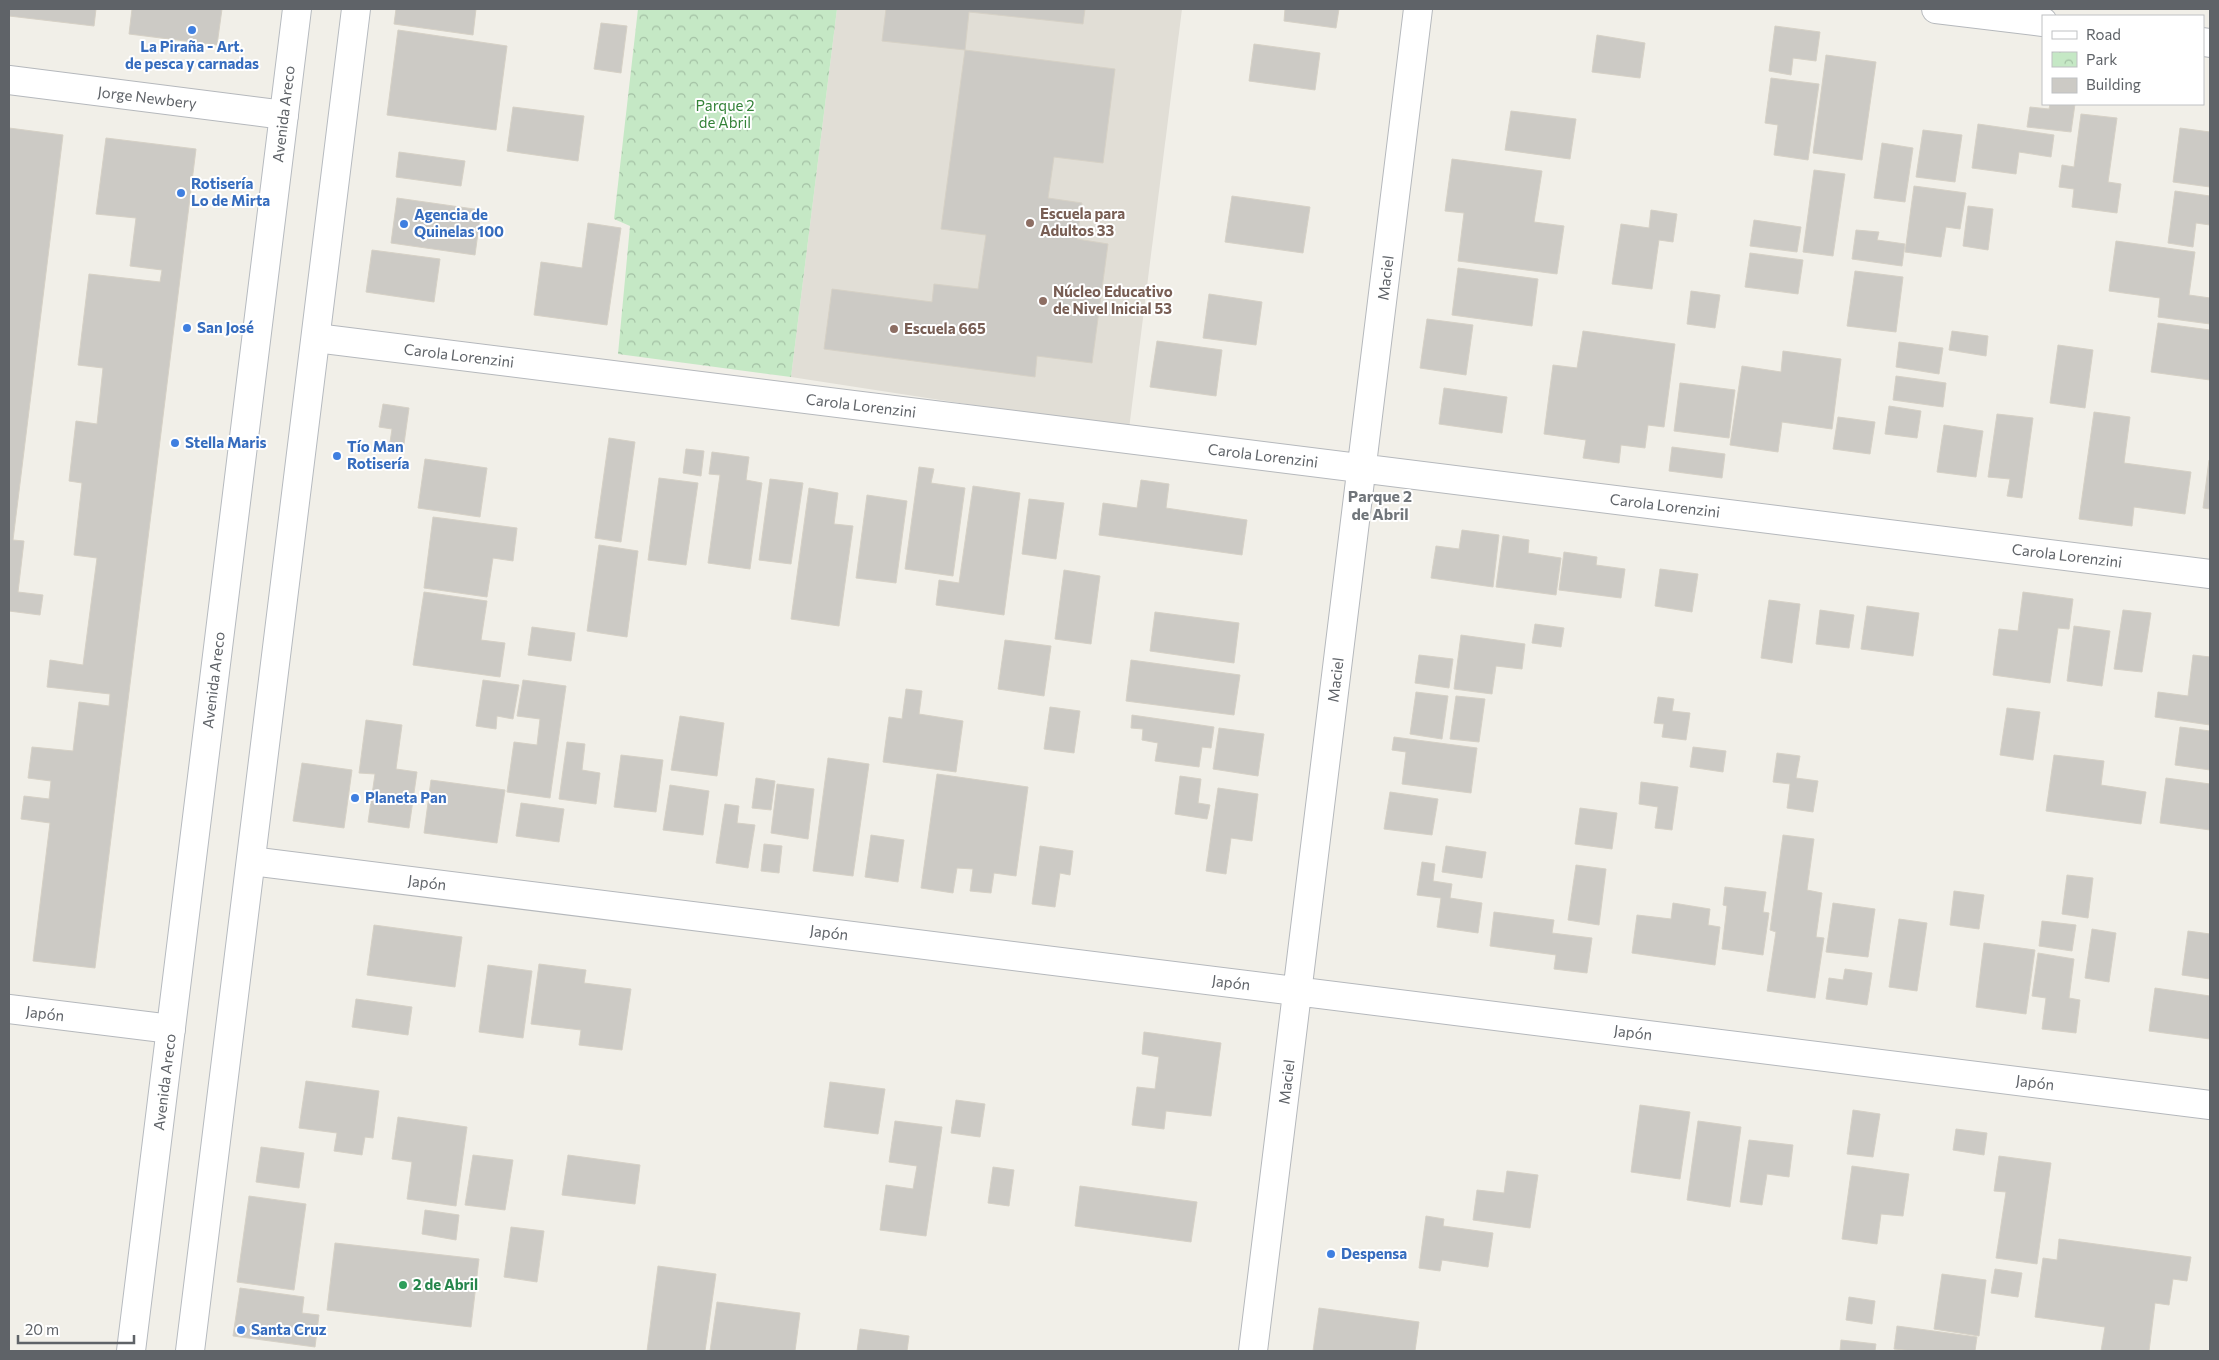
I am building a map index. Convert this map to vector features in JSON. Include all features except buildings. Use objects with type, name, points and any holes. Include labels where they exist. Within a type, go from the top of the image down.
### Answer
[{"type":"street","name":"Avenida Areco","points":[[131,1351],[298,9]]},
{"type":"street","points":[[190,1351],[356,9]]},
{"type":"street","name":"Maciel","points":[[1253,1351],[1418,9]]},
{"type":"street","points":[[1936,9],[2042,22]]},
{"type":"street","name":"Jorge Newbery","points":[[9,80],[284,115]]},
{"type":"street","name":"Carola Lorenzini","points":[[316,338],[2210,574]]},
{"type":"street","name":"Japón","points":[[251,861],[2210,1105]]},
{"type":"street","name":"Japón","points":[[9,1009],[171,1029]]},
{"type":"shaded area","points":[[837,9],[1182,9],[1129,429],[791,377]]},
{"type":"green space","name":"Parque 2 de Abril","points":[[638,9],[837,9],[791,377],[618,354],[630,226],[614,219]]},
{"type":"place","name":"La Piraña - Art. de pesca y carnadas","points":[[192,30]]},
{"type":"place","name":"Rotisería Lo de Mirta","points":[[181,193]]},
{"type":"place","name":"Escuela para Adultos 33","points":[[1030,223]]},
{"type":"place","name":"Agencia de Quinelas 100","points":[[404,224]]},
{"type":"place","name":"Núcleo Educativo de Nivel Inicial 53","points":[[1043,301]]},
{"type":"place","name":"San José","points":[[187,328]]},
{"type":"place","name":"Escuela 665","points":[[894,329]]},
{"type":"place","name":"Stella Maris","points":[[175,443]]},
{"type":"place","name":"Tío Man Rotisería","points":[[337,456]]},
{"type":"place","name":"Planeta Pan","points":[[355,798]]},
{"type":"place","name":"Despensa","points":[[1331,1254]]},
{"type":"place","name":"2 de Abril","points":[[403,1285]]},
{"type":"place","name":"Santa Cruz","points":[[241,1330]]},
{"type":"district","name":"Parque 2 de Abril","points":[[1380,505]]}]
